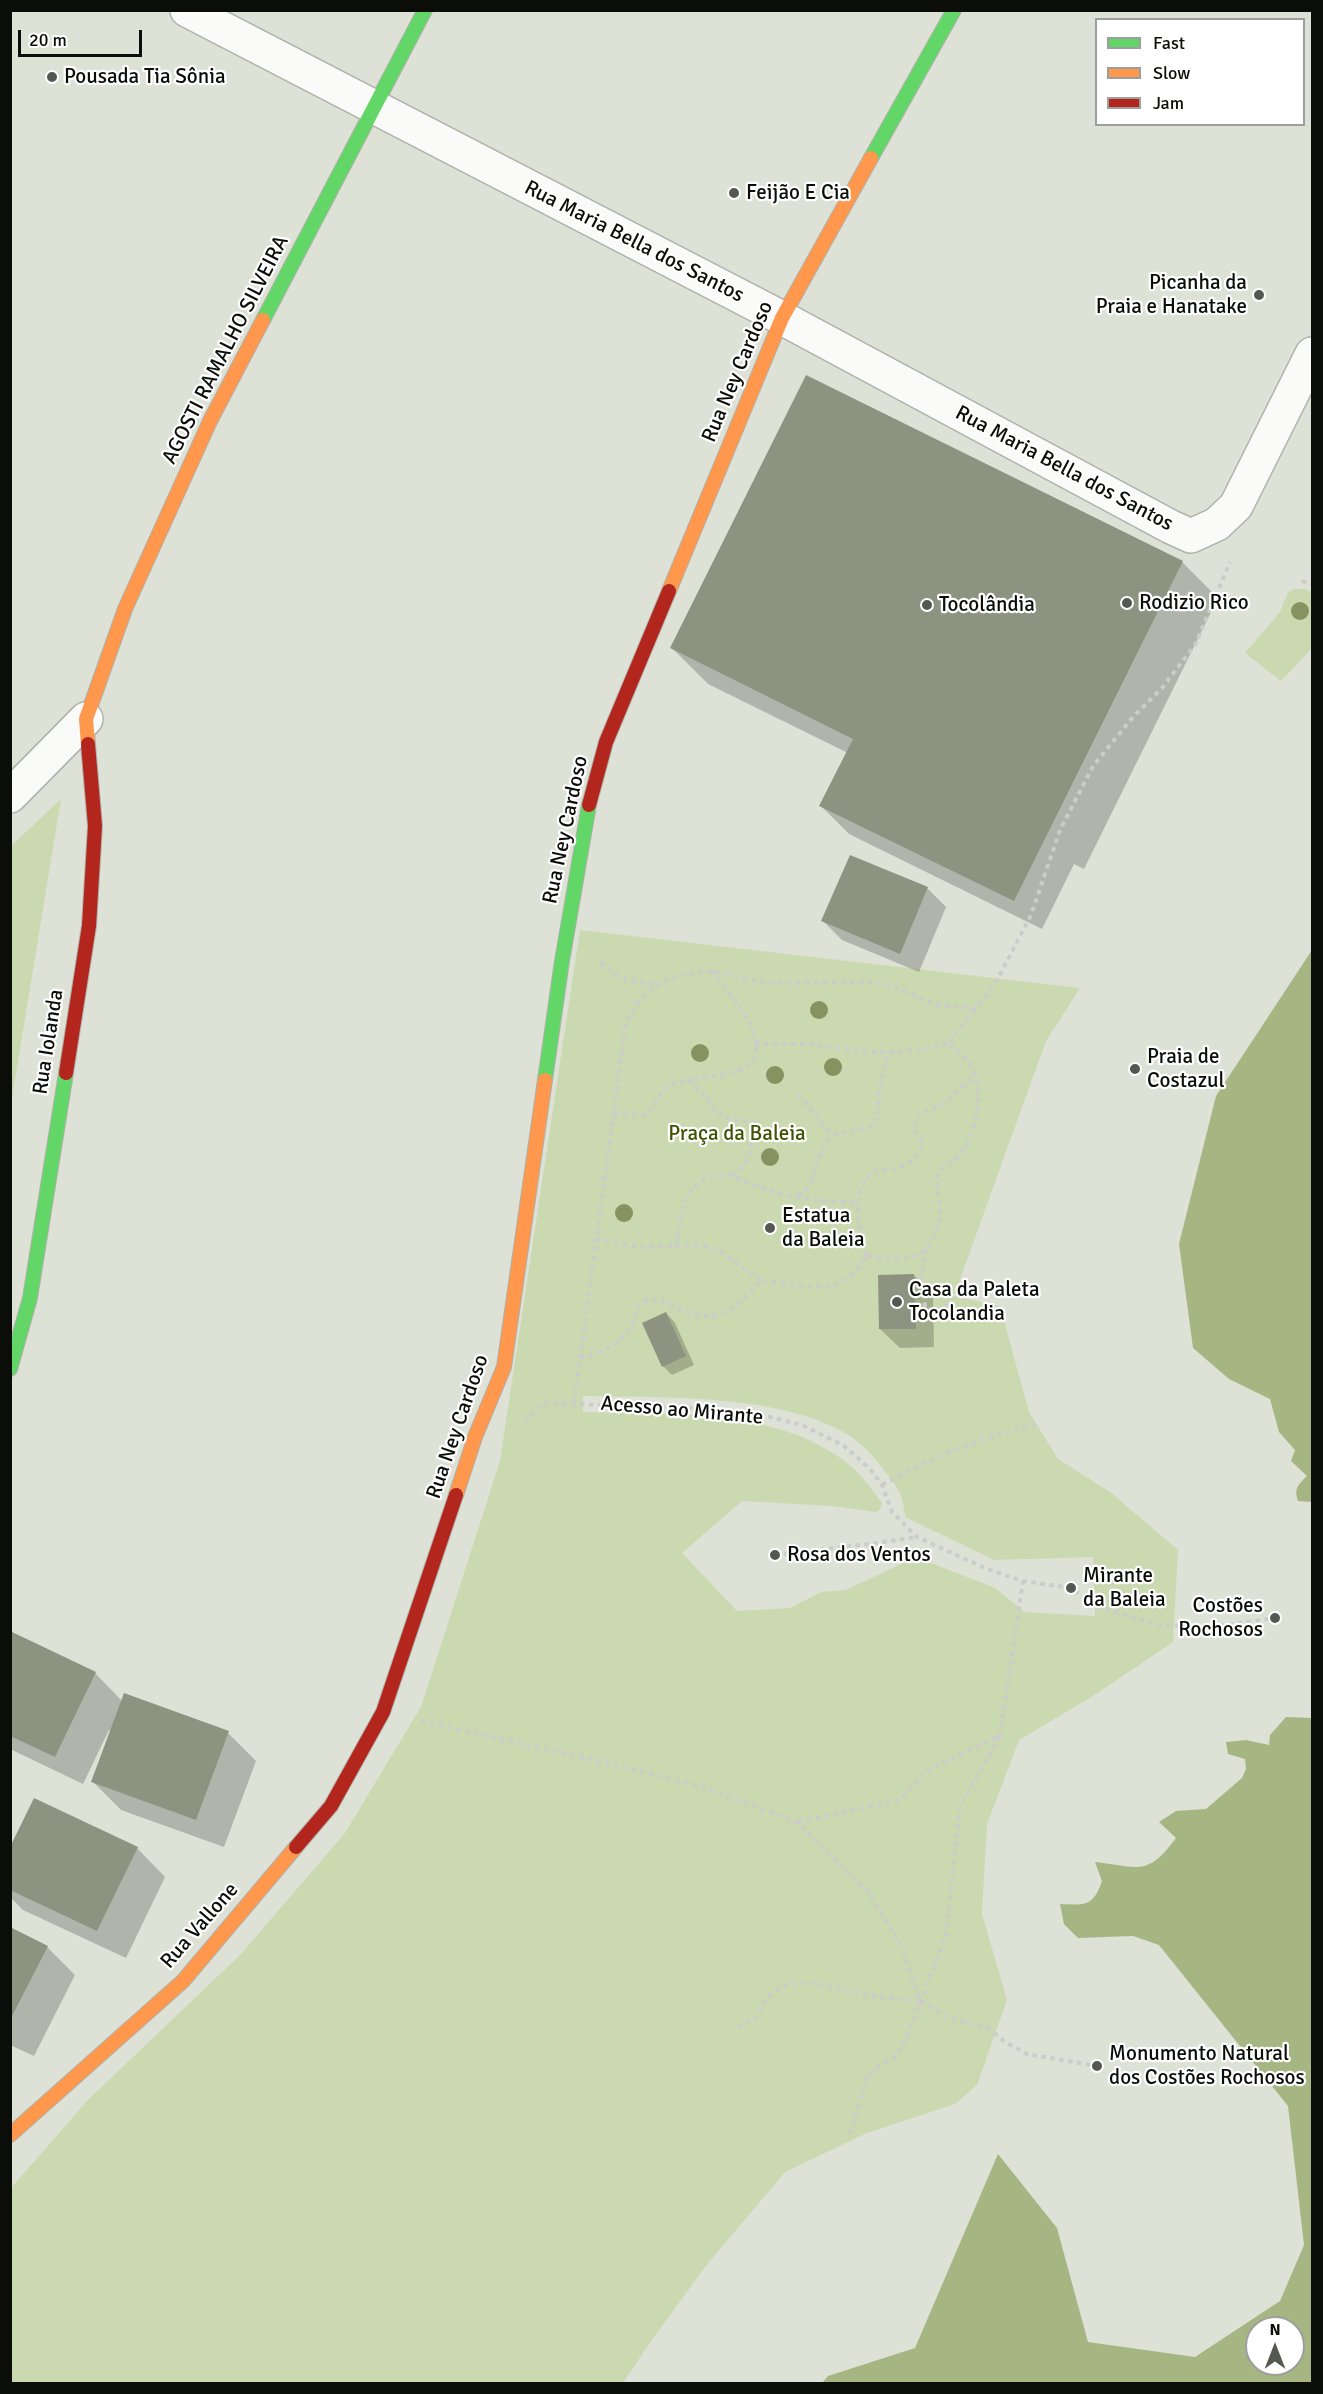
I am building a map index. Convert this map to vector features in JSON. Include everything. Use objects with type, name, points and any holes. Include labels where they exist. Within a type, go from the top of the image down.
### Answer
[{"type":"street","name":"Rua Maria Bella dos Santos","points":[[187,10],[782,318],[1191,536],[1217,524],[1236,506],[1312,354]]},
{"type":"street","name":"AGOSTI RAMALHO SILVEIRA","points":[[86,718],[125,609],[210,421],[426,10]]},
{"type":"street","name":"Rua Ney Cardoso","points":[[383,1712],[475,1437],[504,1367],[537,1129],[569,924],[587,814],[606,742],[782,318],[954,10]]},
{"type":"street","points":[[10,796],[86,718]]},
{"type":"street","name":"Rua Iolanda","points":[[10,1369],[30,1298],[89,926],[95,826],[86,718]]},
{"type":"street","name":"Rua Vallone","points":[[10,2134],[183,1981],[331,1806],[383,1712]]},
{"type":"path","points":[[755,1044],[808,1044],[888,1052],[920,1050],[948,1043],[995,984],[1031,915],[1060,830],[1093,766],[1133,717],[1162,688],[1194,645],[1233,554]]},
{"type":"path","points":[[1302,581],[1312,584]]},
{"type":"path","points":[[569,924],[586,946],[612,972],[636,983],[660,983]]},
{"type":"path","points":[[762,1280],[736,1306],[720,1314],[704,1318],[659,1299],[646,1300],[636,1309],[633,1323],[614,1346],[579,1358],[626,1022],[640,999],[660,983],[680,975],[712,970],[775,984],[848,980],[871,982],[893,986],[937,1005],[976,1008]]},
{"type":"path","points":[[614,1114],[644,1115],[652,1108],[664,1089],[671,1084],[738,1071],[751,1063],[755,1044],[752,1026],[748,1017],[712,970]]},
{"type":"path","points":[[948,1043],[963,1057],[975,1074],[977,1110],[965,1148],[957,1158],[945,1164],[938,1174],[940,1222],[926,1248],[921,1280],[926,1313],[933,1317],[937,1316],[953,1296]]},
{"type":"path","points":[[798,1196],[808,1189],[814,1178],[818,1158],[832,1135],[870,1127],[878,1117],[879,1092],[888,1052]]},
{"type":"path","points":[[867,1256],[857,1203],[859,1191],[866,1178],[874,1171],[891,1171],[902,1168],[918,1154],[922,1141],[914,1126],[918,1117],[942,1105],[975,1074]]},
{"type":"path","points":[[688,1080],[706,1096],[715,1111],[725,1118],[759,1124],[758,1136],[751,1144],[748,1159],[741,1169],[731,1176]]},
{"type":"path","points":[[798,1094],[832,1135]]},
{"type":"path","points":[[676,1246],[683,1210],[694,1185],[709,1177],[731,1176],[771,1191],[857,1203]]},
{"type":"path","points":[[596,1239],[640,1247],[705,1245],[720,1251],[749,1274],[762,1280],[801,1287],[837,1284],[848,1278],[867,1256]]},
{"type":"path","points":[[867,1256],[907,1259],[916,1256],[926,1248]]},
{"type":"path","name":"Acesso ao Mirante","points":[[579,1358],[574,1403],[712,1409],[777,1419],[815,1430],[844,1446],[870,1469],[882,1485],[892,1512],[917,1537]]},
{"type":"path","points":[[882,1485],[911,1468],[965,1444],[1036,1424]]},
{"type":"path","points":[[775,1554],[877,1544],[917,1537],[987,1569],[1023,1581],[1071,1588],[1096,1606],[1161,1626],[1219,1626],[1275,1618]]},
{"type":"path","points":[[849,2134],[867,2078],[879,2066],[896,2056],[905,2041],[946,1936],[960,1806],[1000,1736],[1023,1581]]},
{"type":"path","points":[[383,1712],[599,1761],[705,1788],[797,1822],[869,1893],[902,1945],[920,2001]]},
{"type":"path","points":[[797,1822],[900,1800],[929,1769],[1000,1736]]},
{"type":"path","points":[[738,2027],[757,2017],[767,1998],[781,1987],[800,1983],[818,1984],[876,1997],[920,2001],[944,2015],[965,2023],[987,2027],[1005,2042],[1026,2054],[1097,2066]]},
{"type":"green space","points":[[1294,589],[1305,589],[1312,593],[1312,648],[1281,681],[1245,653],[1280,612],[1288,592]]},
{"type":"green space","points":[[61,799],[11,1104],[11,846]]},
{"type":"green space","name":"Praça da Baleia","points":[[580,930],[1080,988],[1046,1041],[954,1296],[1000,1306],[1029,1412],[1058,1459],[1110,1492],[1178,1550],[1173,1642],[1096,1694],[1019,1740],[987,1824],[982,1914],[1007,2000],[977,2085],[955,2104],[867,2133],[785,2172],[705,2267],[623,2383],[11,2384],[11,2188],[87,2101],[241,1954],[345,1833],[421,1707],[500,1461]],"holes":[[[583,1396],[719,1400],[754,1404],[819,1421],[847,1434],[871,1454],[898,1491],[905,1517],[994,1560],[1093,1557],[1095,1616],[1025,1612],[995,1588],[916,1557],[846,1590],[821,1592],[790,1608],[737,1611],[682,1553],[742,1501],[832,1506],[876,1512],[880,1510],[882,1503],[869,1485],[842,1459],[813,1442],[783,1430],[717,1417],[583,1412]]]},
{"type":"shaded area","points":[[1312,950],[1312,1502],[1298,1501],[1296,1493],[1298,1487],[1307,1476],[1291,1461],[1295,1450],[1279,1432],[1270,1399],[1229,1379],[1193,1348],[1179,1244],[1216,1096]]},
{"type":"shaded area","points":[[1286,1717],[1312,1718],[1312,2383],[822,2383],[828,2376],[915,2348],[998,2154],[1057,2228],[1088,2342],[1195,2357],[1245,2324],[1245,2376],[1305,2376],[1305,2316],[1257,2316],[1280,2301],[1304,2245],[1288,2106],[1159,1945],[1133,1936],[1078,1938],[1064,1924],[1060,1904],[1087,1903],[1095,1896],[1102,1881],[1095,1862],[1133,1867],[1149,1864],[1157,1859],[1176,1838],[1159,1822],[1176,1811],[1206,1809],[1242,1778],[1246,1769],[1245,1759],[1228,1754],[1226,1742],[1246,1740],[1269,1745],[1270,1735]]},
{"type":"building","name":"Tocolândia","points":[[806,375],[1183,561],[1014,901],[819,806],[853,739],[670,648]]},
{"type":"building","points":[[850,855],[928,887],[900,954],[821,921]]},
{"type":"building","name":"Casa da Paleta Tocolandia","points":[[914,1274],[916,1329],[879,1329],[878,1275]]},
{"type":"building","points":[[666,1312],[686,1356],[662,1367],[642,1323]]},
{"type":"building","points":[[10,1631],[96,1672],[55,1757],[10,1736]]},
{"type":"building","points":[[124,1693],[229,1731],[196,1820],[91,1782]]},
{"type":"building","points":[[34,1798],[138,1847],[97,1931],[10,1890],[10,1847]]},
{"type":"building","points":[[10,1927],[48,1946],[10,2020]]},
{"type":"traffic: fast","points":[[263,320],[425,10]]},
{"type":"traffic: fast","points":[[871,158],[954,10]]},
{"type":"traffic: fast","points":[[545,1080],[562,961],[589,805]]},
{"type":"traffic: fast","points":[[10,1369],[30,1298],[66,1073]]},
{"type":"traffic: slow","points":[[669,591],[782,318],[871,158]]},
{"type":"traffic: slow","points":[[88,744],[86,719],[125,609],[210,421],[263,320]]},
{"type":"traffic: slow","points":[[456,1495],[475,1437],[504,1367],[545,1080]]},
{"type":"traffic: slow","points":[[10,2135],[183,1981],[296,1847]]},
{"type":"traffic: jam","points":[[589,805],[606,742],[669,591]]},
{"type":"traffic: jam","points":[[66,1073],[89,926],[95,826],[88,744]]},
{"type":"traffic: jam","points":[[296,1847],[331,1806],[383,1712],[456,1495]]},
{"type":"place","name":"Pousada Tia Sônia","points":[[52,77]]},
{"type":"place","name":"Feijão E Cia","points":[[734,193]]},
{"type":"place","name":"Picanha da Praia e Hanatake","points":[[1259,295]]},
{"type":"place","name":"Rodizio Rico","points":[[1127,603]]},
{"type":"place","name":"Tocolândia","points":[[927,605]]},
{"type":"place","name":"Praia de Costazul","points":[[1135,1069]]},
{"type":"place","name":"Estatua da Baleia","points":[[770,1228]]},
{"type":"place","name":"Casa da Paleta Tocolandia","points":[[897,1302]]},
{"type":"place","name":"Rosa dos Ventos","points":[[775,1555]]},
{"type":"place","name":"Mirante da Baleia","points":[[1071,1588]]},
{"type":"place","name":"Costões Rochosos","points":[[1275,1618]]},
{"type":"place","name":"Monumento Natural dos Costões Rochosos","points":[[1097,2066]]}]
